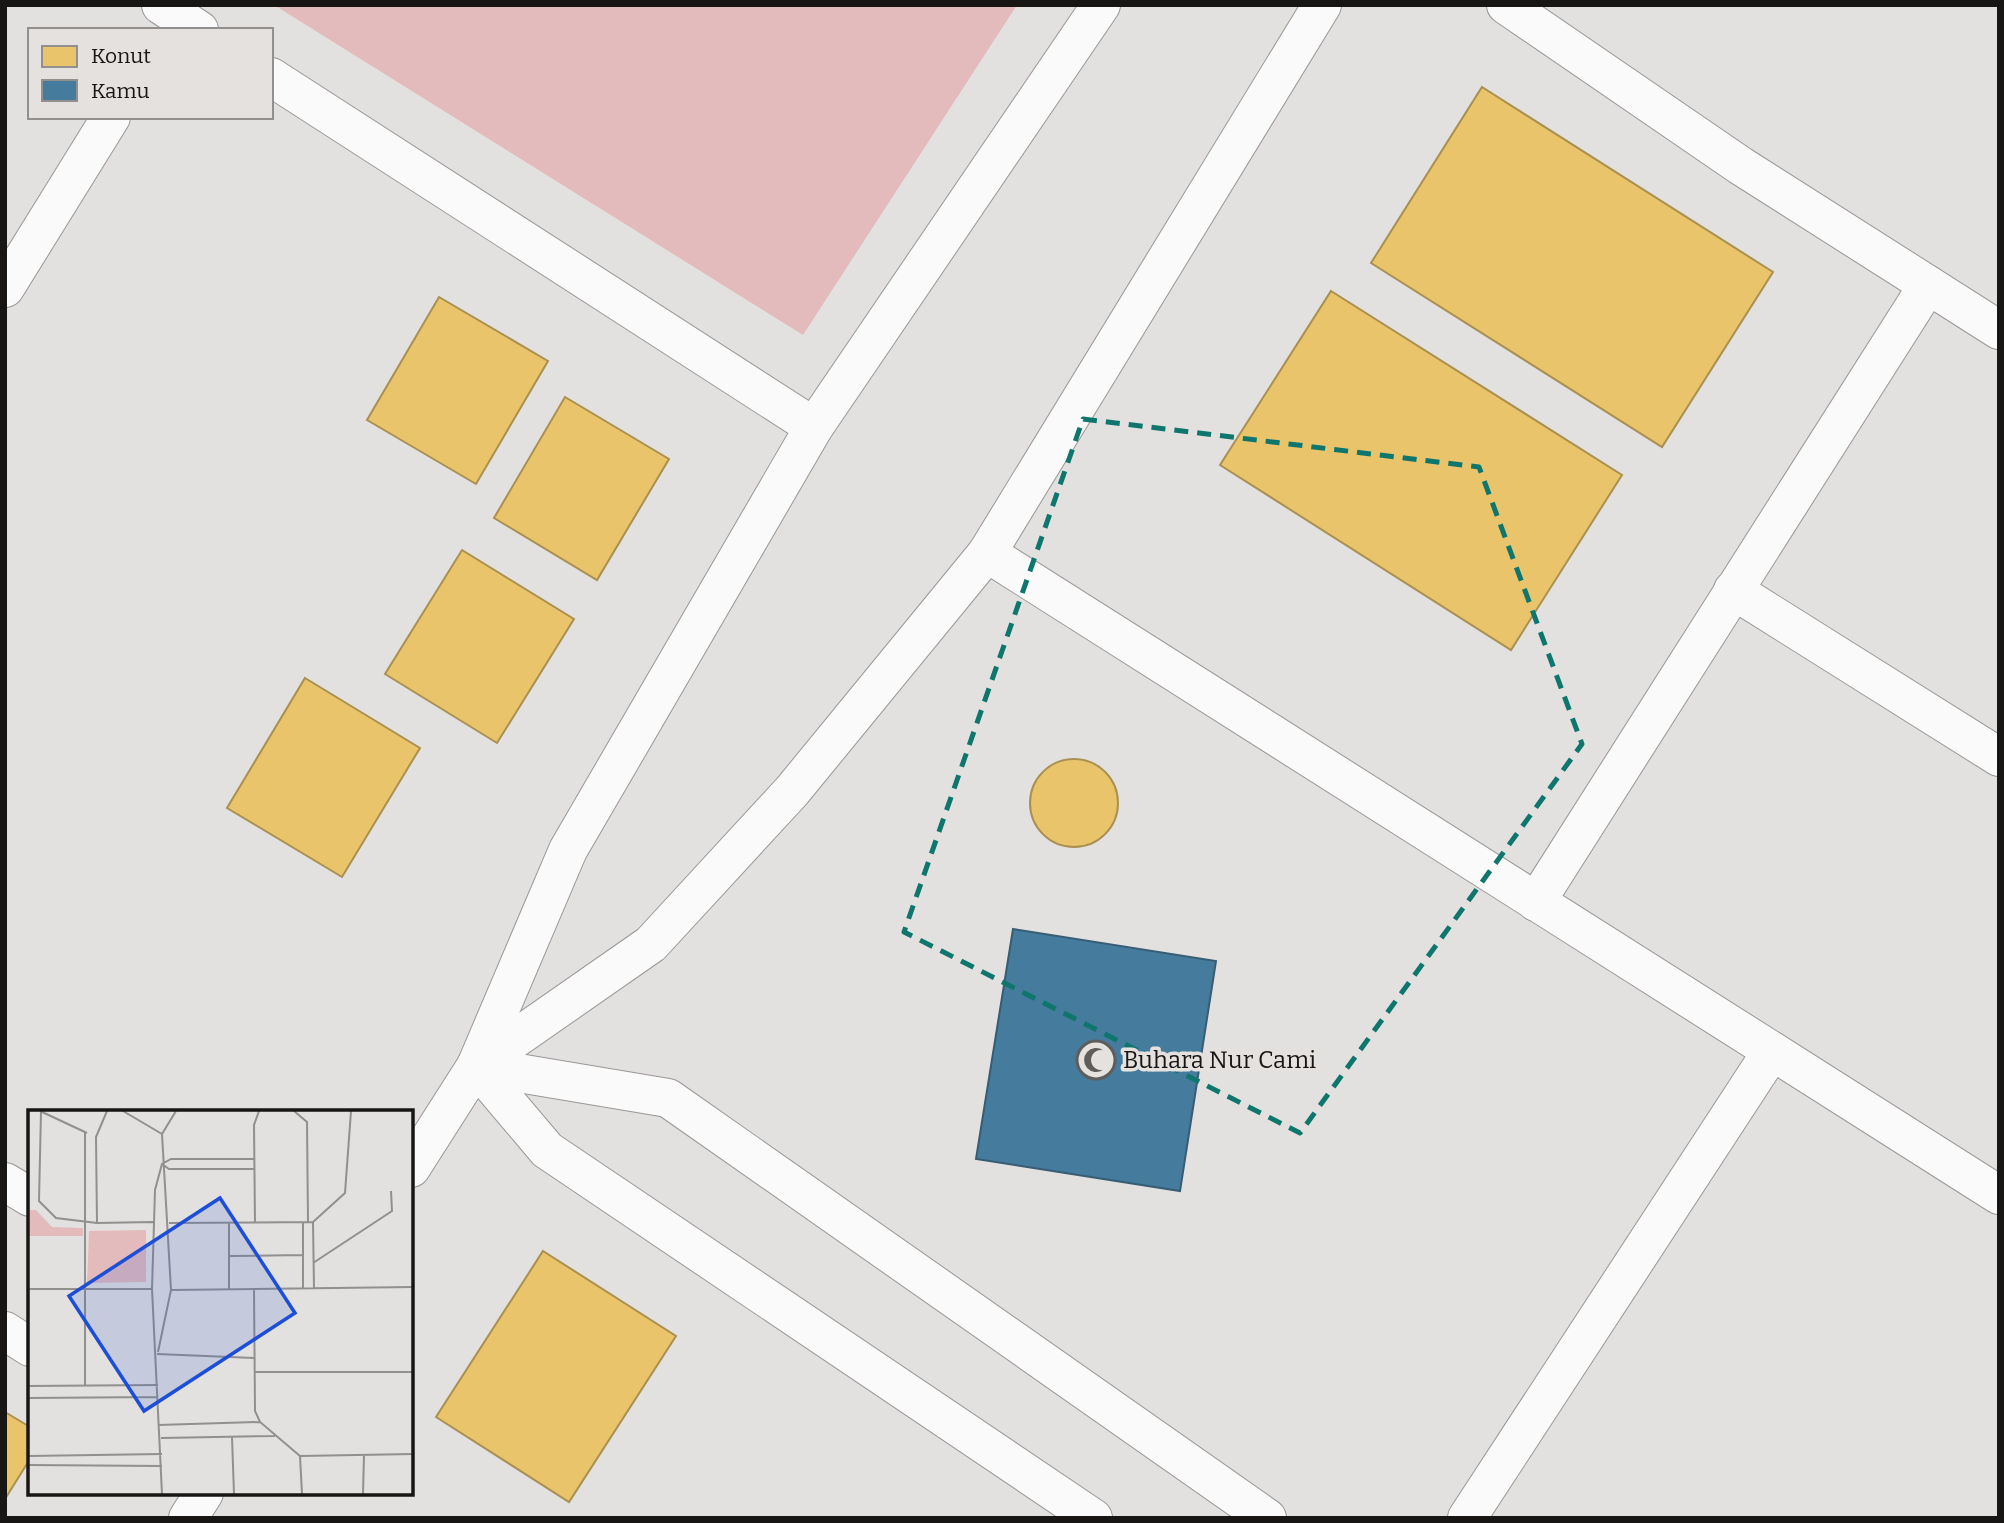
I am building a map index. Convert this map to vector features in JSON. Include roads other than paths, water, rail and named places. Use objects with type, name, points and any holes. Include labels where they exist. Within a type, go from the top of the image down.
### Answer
[{"type":"street","points":[[413,1165],[476,1066],[568,850],[814,427],[1101,5]]},
{"type":"street","points":[[476,1066],[651,944],[792,791],[987,553],[1322,5]]},
{"type":"street","points":[[1506,5],[1741,166],[1999,330]]},
{"type":"street","points":[[273,78],[814,427]]},
{"type":"street","points":[[5,288],[110,119]]},
{"type":"street","points":[[1536,902],[1928,285]]},
{"type":"street","points":[[987,553],[1999,1195]]},
{"type":"street","points":[[1733,590],[1999,757]]},
{"type":"street","points":[[1467,1518],[1772,1051]]},
{"type":"street","points":[[476,1066],[547,1150],[1093,1518]]},
{"type":"street","points":[[476,1066],[668,1098],[1267,1518]]},
{"type":"street","points":[[5,1182],[28,1196]]},
{"type":"street","points":[[5,1331],[28,1346]]},
{"type":"street","points":[[188,1518],[203,1495]]},
{"type":"place","name":"Buhara Nur Cami","points":[[1096,1060]]}]
